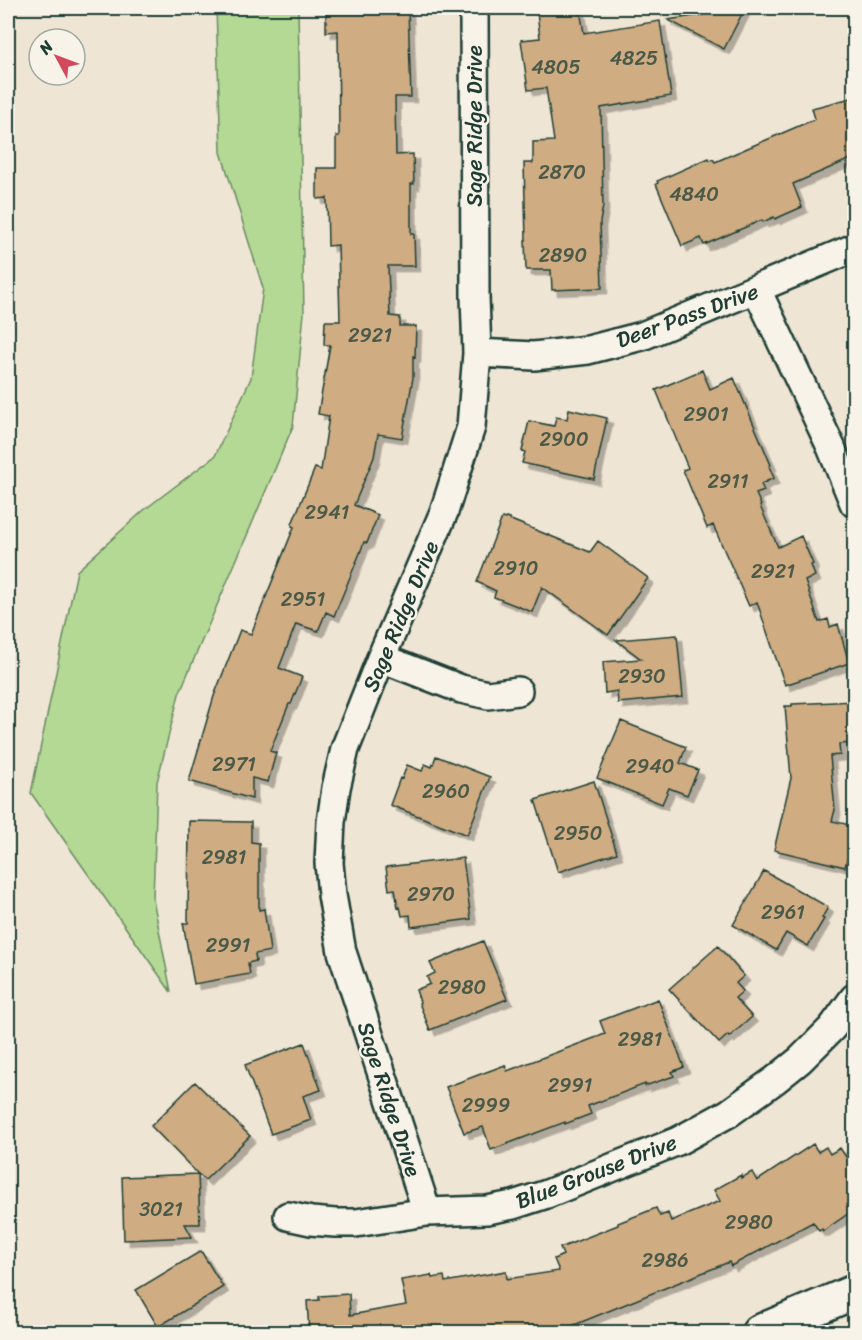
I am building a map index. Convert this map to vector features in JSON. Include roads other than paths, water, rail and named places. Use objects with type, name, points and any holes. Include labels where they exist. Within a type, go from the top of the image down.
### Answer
[{"type":"main road","points":[[759,1332],[855,1292]]},
{"type":"street","name":"Sage Ridge Drive","points":[[427,1212],[342,952],[329,863],[331,822],[345,749],[381,658],[444,512],[471,427],[477,353],[474,8]]},
{"type":"street","name":"Deer Pass Drive","points":[[477,353],[534,356],[588,350],[642,336],[855,248]]},
{"type":"street","points":[[757,290],[855,503]]},
{"type":"street","points":[[381,658],[460,689],[488,695],[518,691]]},
{"type":"street","name":"Blue Grouse Drive","points":[[288,1216],[334,1223],[384,1219],[427,1212],[487,1210],[513,1205],[547,1194],[678,1141],[729,1113],[800,1060],[832,1028],[855,998]]}]
